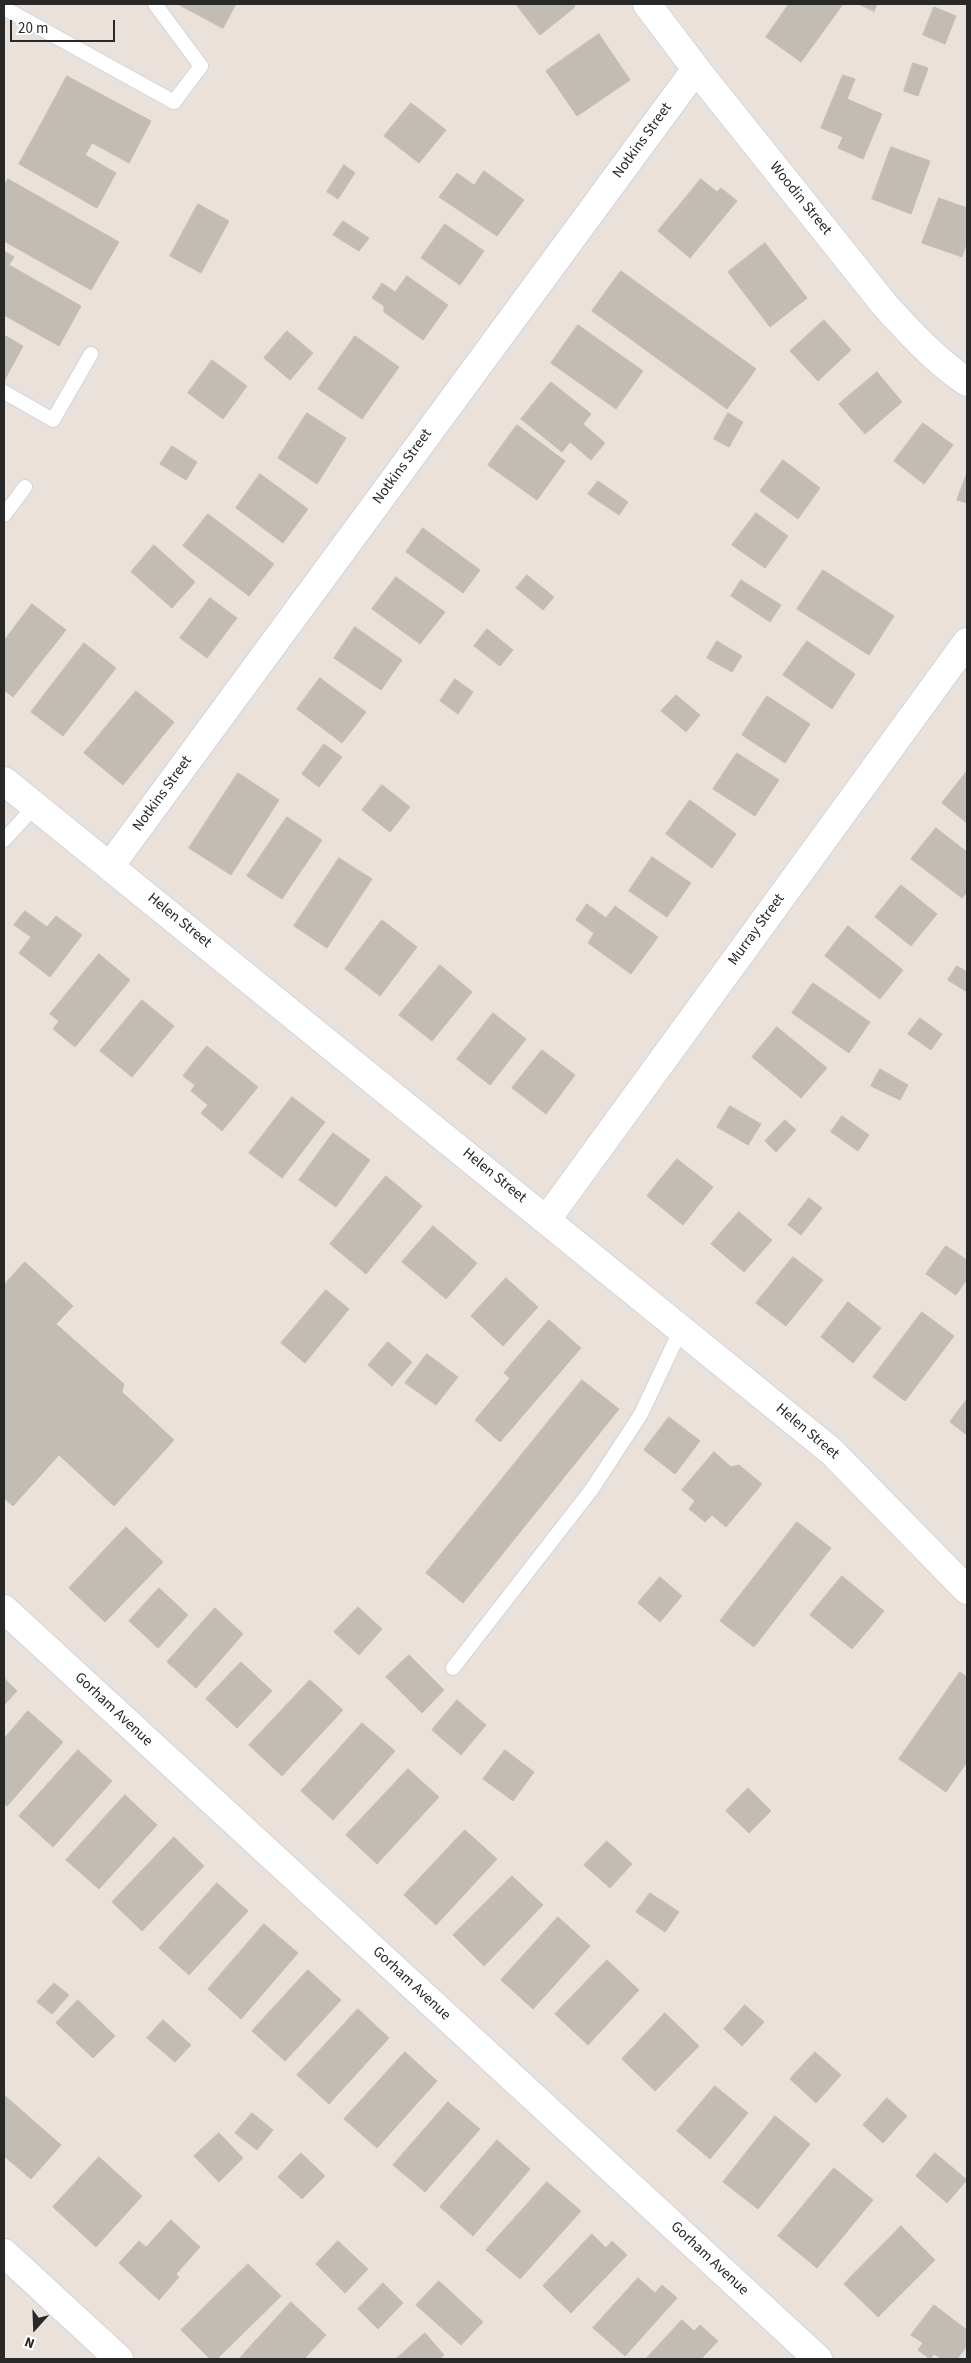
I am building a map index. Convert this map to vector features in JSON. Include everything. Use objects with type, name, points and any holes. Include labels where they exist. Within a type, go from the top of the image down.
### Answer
[{"type":"street","name":"Woodin Street","points":[[647,4],[696,69],[884,304],[909,332],[953,372],[967,382]]},
{"type":"street","name":"Notkins Street","points":[[110,866],[696,69]]},
{"type":"street","name":"Murray Street","points":[[547,1219],[967,642]]},
{"type":"street","name":"Helen Street","points":[[4,781],[831,1451],[967,1590]]},
{"type":"street","name":"Gorham Avenue","points":[[4,1609],[818,2359]]},
{"type":"street","points":[[4,2253],[119,2359]]},
{"type":"lane","points":[[4,8],[174,102],[201,66],[155,4]]},
{"type":"lane","points":[[4,392],[53,420],[91,354]]},
{"type":"lane","points":[[4,515],[25,487]]},
{"type":"lane","points":[[4,840],[35,806]]},
{"type":"lane","points":[[453,1668],[592,1489],[641,1414],[681,1329]]},
{"type":"building","points":[[178,4],[236,4],[223,28]]},
{"type":"building","points":[[516,4],[573,4],[575,7],[540,35]]},
{"type":"building","points":[[789,4],[843,4],[801,62],[766,37]]},
{"type":"building","points":[[859,4],[877,4],[874,11]]},
{"type":"building","points":[[934,7],[956,16],[945,44],[923,35]]},
{"type":"building","points":[[599,34],[630,80],[577,116],[546,71]]},
{"type":"building","points":[[913,63],[928,68],[918,96],[904,91]]},
{"type":"building","points":[[843,75],[855,79],[847,99],[882,114],[863,159],[838,148],[843,137],[821,128]]},
{"type":"building","points":[[67,76],[151,121],[129,163],[45,117]]},
{"type":"building","points":[[411,103],[446,130],[419,163],[384,136]]},
{"type":"building","points":[[45,117],[92,143],[85,155],[116,173],[97,208],[19,164]]},
{"type":"building","points":[[891,147],[930,161],[911,214],[872,199]]},
{"type":"building","points":[[344,165],[355,173],[338,199],[327,192]]},
{"type":"building","points":[[484,171],[524,200],[497,236],[439,197],[457,173],[474,185]]},
{"type":"building","points":[[8,179],[119,242],[91,290],[4,241],[4,186]]},
{"type":"building","points":[[701,179],[717,192],[721,188],[737,201],[690,258],[658,231]]},
{"type":"building","points":[[939,198],[967,208],[967,241],[962,257],[922,243]]},
{"type":"building","points":[[198,204],[229,221],[201,273],[170,256]]},
{"type":"building","points":[[343,221],[369,238],[359,251],[333,235]]},
{"type":"building","points":[[445,224],[484,251],[460,285],[421,258]]},
{"type":"building","points":[[765,243],[807,298],[770,327],[728,272]]},
{"type":"building","points":[[4,251],[14,257],[9,265],[81,306],[59,346],[4,315]]},
{"type":"building","points":[[621,271],[756,369],[727,409],[592,311]]},
{"type":"building","points":[[407,276],[448,305],[423,340],[384,312],[384,306],[372,298],[382,283],[395,292]]},
{"type":"building","points":[[824,320],[851,350],[818,381],[790,351]]},
{"type":"building","points":[[578,325],[643,371],[616,409],[551,363]]},
{"type":"building","points":[[287,331],[313,353],[290,380],[264,358]]},
{"type":"building","points":[[4,335],[23,346],[4,381]]},
{"type":"building","points":[[355,336],[399,367],[362,419],[318,389]]},
{"type":"building","points":[[212,360],[247,386],[223,419],[188,393]]},
{"type":"building","points":[[877,372],[902,402],[865,434],[839,404]]},
{"type":"building","points":[[551,382],[591,414],[583,424],[605,443],[591,460],[570,442],[562,452],[521,419]]},
{"type":"building","points":[[307,413],[346,438],[317,484],[278,458]]},
{"type":"building","points":[[728,413],[743,422],[729,447],[714,439]]},
{"type":"building","points":[[923,423],[953,445],[924,484],[894,461]]},
{"type":"building","points":[[517,425],[565,461],[537,500],[488,465]]},
{"type":"building","points":[[172,446],[197,462],[186,480],[160,464]]},
{"type":"building","points":[[783,460],[820,488],[798,519],[760,491]]},
{"type":"building","points":[[967,473],[967,503],[957,500]]},
{"type":"building","points":[[260,474],[308,509],[283,543],[236,508]]},
{"type":"building","points":[[598,481],[628,502],[619,515],[588,494]]},
{"type":"building","points":[[756,513],[788,536],[765,568],[732,545]]},
{"type":"building","points":[[208,514],[274,564],[249,596],[183,546]]},
{"type":"building","points":[[423,528],[480,570],[463,593],[406,552]]},
{"type":"building","points":[[154,545],[195,582],[172,608],[131,572]]},
{"type":"building","points":[[823,570],[894,616],[869,655],[797,609]]},
{"type":"building","points":[[527,575],[554,597],[543,610],[516,588]]},
{"type":"building","points":[[396,577],[445,612],[420,644],[372,609]]},
{"type":"building","points":[[741,580],[781,605],[770,622],[731,596]]},
{"type":"building","points":[[210,598],[237,618],[207,658],[180,638]]},
{"type":"building","points":[[32,604],[66,630],[13,697],[4,690],[4,641]]},
{"type":"building","points":[[355,627],[402,660],[381,690],[334,658]]},
{"type":"building","points":[[487,629],[513,650],[500,666],[474,646]]},
{"type":"building","points":[[717,641],[742,656],[732,672],[707,658]]},
{"type":"building","points":[[807,641],[855,674],[832,709],[783,675]]},
{"type":"building","points":[[84,643],[116,668],[63,736],[31,712]]},
{"type":"building","points":[[320,678],[366,712],[342,743],[297,709]]},
{"type":"building","points":[[455,679],[473,692],[458,714],[440,701]]},
{"type":"building","points":[[136,691],[174,722],[123,785],[84,753]]},
{"type":"building","points":[[676,695],[700,715],[686,732],[661,711]]},
{"type":"building","points":[[767,696],[810,724],[785,763],[742,735]]},
{"type":"building","points":[[324,744],[342,757],[319,787],[302,774]]},
{"type":"building","points":[[737,753],[779,780],[755,816],[713,789]]},
{"type":"building","points":[[967,771],[967,823],[942,803]]},
{"type":"building","points":[[238,773],[279,800],[231,875],[189,848]]},
{"type":"building","points":[[382,785],[410,807],[390,832],[362,810]]},
{"type":"building","points":[[690,800],[736,834],[712,868],[666,834]]},
{"type":"building","points":[[287,817],[322,840],[282,899],[247,876]]},
{"type":"building","points":[[936,828],[967,852],[967,892],[962,898],[911,859]]},
{"type":"building","points":[[652,857],[691,883],[667,917],[629,891]]},
{"type":"building","points":[[339,858],[372,879],[327,948],[294,926]]},
{"type":"building","points":[[901,885],[937,914],[911,946],[875,917]]},
{"type":"building","points":[[587,904],[606,918],[615,906],[658,937],[631,974],[588,943],[594,933],[576,920]]},
{"type":"building","points":[[25,911],[47,927],[56,916],[82,935],[50,977],[19,953],[31,937],[14,925]]},
{"type":"building","points":[[382,920],[417,947],[380,996],[345,969]]},
{"type":"building","points":[[848,926],[903,970],[880,999],[825,956]]},
{"type":"building","points":[[99,954],[130,980],[75,1047],[53,1029],[59,1021],[50,1014]]},
{"type":"building","points":[[440,965],[472,992],[432,1041],[399,1015]]},
{"type":"building","points":[[957,966],[967,972],[967,992],[948,980]]},
{"type":"building","points":[[813,983],[870,1022],[849,1053],[792,1013]]},
{"type":"building","points":[[142,1000],[174,1026],[132,1077],[100,1051]]},
{"type":"building","points":[[493,1013],[526,1039],[490,1085],[457,1059]]},
{"type":"building","points":[[920,1018],[942,1034],[931,1050],[908,1034]]},
{"type":"building","points":[[777,1027],[827,1068],[801,1098],[752,1057]]},
{"type":"building","points":[[207,1046],[258,1087],[222,1131],[201,1113],[208,1105],[191,1091],[195,1085],[183,1076]]},
{"type":"building","points":[[542,1050],[575,1075],[546,1114],[512,1088]]},
{"type":"building","points":[[880,1069],[908,1085],[900,1100],[871,1086]]},
{"type":"building","points":[[292,1097],[325,1122],[282,1178],[249,1153]]},
{"type":"building","points":[[730,1106],[761,1124],[748,1145],[717,1127]]},
{"type":"building","points":[[842,1116],[869,1135],[858,1151],[831,1132]]},
{"type":"building","points":[[785,1120],[796,1130],[776,1152],[765,1141]]},
{"type":"building","points":[[333,1133],[370,1160],[336,1207],[299,1180]]},
{"type":"building","points":[[677,1159],[713,1187],[683,1225],[647,1196]]},
{"type":"building","points":[[386,1176],[422,1206],[366,1274],[330,1244]]},
{"type":"building","points":[[809,1198],[822,1208],[801,1235],[788,1225]]},
{"type":"building","points":[[739,1212],[772,1240],[744,1272],[711,1244]]},
{"type":"building","points":[[433,1226],[477,1263],[446,1299],[402,1262]]},
{"type":"building","points":[[946,1246],[967,1260],[967,1279],[956,1295],[926,1274]]},
{"type":"building","points":[[793,1257],[823,1280],[786,1326],[756,1303]]},
{"type":"building","points":[[25,1262],[73,1306],[56,1324],[124,1384],[122,1392],[174,1440],[114,1506],[59,1455],[13,1506],[4,1498],[4,1285]]},
{"type":"building","points":[[506,1278],[538,1307],[503,1346],[471,1316]]},
{"type":"building","points":[[326,1290],[349,1309],[305,1363],[281,1343]]},
{"type":"building","points":[[848,1302],[881,1328],[853,1363],[821,1337]]},
{"type":"building","points":[[922,1312],[954,1336],[905,1401],[873,1377]]},
{"type":"building","points":[[549,1320],[581,1348],[500,1442],[475,1420],[510,1378],[504,1373]]},
{"type":"building","points":[[388,1342],[412,1362],[392,1386],[368,1365]]},
{"type":"building","points":[[427,1354],[458,1377],[436,1405],[405,1383]]},
{"type":"building","points":[[582,1380],[619,1409],[463,1603],[426,1573]]},
{"type":"building","points":[[967,1399],[967,1435],[950,1422]]},
{"type":"building","points":[[669,1417],[700,1441],[675,1474],[644,1450]]},
{"type":"building","points":[[714,1452],[731,1467],[739,1465],[762,1484],[726,1527],[712,1515],[705,1522],[689,1509],[695,1501],[682,1490]]},
{"type":"building","points":[[797,1522],[831,1548],[754,1647],[720,1621]]},
{"type":"building","points":[[126,1527],[163,1562],[105,1622],[69,1588]]},
{"type":"building","points":[[842,1576],[884,1611],[852,1649],[810,1615]]},
{"type":"building","points":[[660,1577],[682,1596],[660,1622],[638,1603]]},
{"type":"building","points":[[159,1588],[188,1615],[158,1648],[129,1621]]},
{"type":"building","points":[[358,1607],[382,1629],[359,1655],[334,1632]]},
{"type":"building","points":[[215,1608],[243,1634],[196,1688],[167,1662]]},
{"type":"building","points":[[409,1655],[444,1690],[422,1713],[386,1677]]},
{"type":"building","points":[[241,1662],[272,1691],[237,1728],[206,1699]]},
{"type":"building","points":[[960,1672],[967,1677],[967,1762],[946,1792],[899,1759]]},
{"type":"building","points":[[4,1678],[17,1691],[4,1705]]},
{"type":"building","points":[[310,1680],[343,1710],[282,1776],[249,1745]]},
{"type":"building","points":[[457,1700],[486,1725],[461,1755],[432,1730]]},
{"type":"building","points":[[28,1711],[63,1742],[7,1806],[4,1803],[4,1739]]},
{"type":"building","points":[[362,1723],[395,1751],[333,1820],[301,1791]]},
{"type":"building","points":[[78,1750],[112,1781],[53,1847],[19,1816]]},
{"type":"building","points":[[505,1750],[534,1772],[513,1801],[483,1779]]},
{"type":"building","points":[[408,1769],[439,1797],[377,1864],[346,1835]]},
{"type":"building","points":[[748,1788],[771,1811],[749,1833],[726,1811]]},
{"type":"building","points":[[125,1795],[157,1825],[99,1889],[66,1860]]},
{"type":"building","points":[[465,1830],[497,1859],[436,1925],[404,1895]]},
{"type":"building","points":[[174,1837],[204,1866],[142,1931],[112,1902]]},
{"type":"building","points":[[607,1841],[632,1864],[610,1888],[584,1865]]},
{"type":"building","points":[[512,1876],[543,1905],[484,1966],[453,1935]]},
{"type":"building","points":[[217,1883],[248,1911],[189,1975],[159,1948]]},
{"type":"building","points":[[650,1893],[679,1912],[665,1932],[636,1912]]},
{"type":"building","points":[[558,1917],[590,1946],[533,2009],[501,1980]]},
{"type":"building","points":[[264,1924],[298,1953],[241,2019],[208,1989]]},
{"type":"building","points":[[607,1960],[639,1990],[588,2045],[555,2014]]},
{"type":"building","points":[[308,1970],[341,2000],[285,2061],[252,2031]]},
{"type":"building","points":[[54,1983],[69,1995],[52,2014],[37,2002]]},
{"type":"building","points":[[78,2000],[115,2036],[93,2058],[56,2023]]},
{"type":"building","points":[[745,2005],[764,2022],[742,2046],[724,2029]]},
{"type":"building","points":[[358,2009],[389,2038],[329,2104],[297,2075]]},
{"type":"building","points":[[665,2013],[699,2046],[655,2091],[622,2059]]},
{"type":"building","points":[[163,2020],[191,2045],[175,2062],[147,2038]]},
{"type":"building","points":[[405,2052],[437,2081],[377,2148],[344,2119]]},
{"type":"building","points":[[815,2052],[841,2075],[816,2103],[790,2079]]},
{"type":"building","points":[[715,2086],[748,2113],[710,2159],[677,2131]]},
{"type":"building","points":[[4,2095],[61,2145],[31,2179],[4,2156]]},
{"type":"building","points":[[887,2098],[907,2116],[883,2143],[863,2125]]},
{"type":"building","points":[[448,2102],[480,2129],[425,2192],[393,2165]]},
{"type":"building","points":[[252,2113],[273,2130],[257,2150],[235,2133]]},
{"type":"building","points":[[775,2116],[810,2144],[758,2209],[723,2182]]},
{"type":"building","points":[[219,2133],[243,2158],[219,2182],[194,2156]]},
{"type":"building","points":[[497,2140],[530,2169],[473,2236],[440,2207]]},
{"type":"building","points":[[301,2153],[325,2176],[302,2199],[278,2177]]},
{"type":"building","points":[[935,2153],[967,2180],[947,2203],[916,2176]]},
{"type":"building","points":[[99,2157],[142,2196],[96,2247],[53,2207]]},
{"type":"building","points":[[834,2168],[873,2200],[817,2268],[778,2236]]},
{"type":"building","points":[[547,2182],[581,2211],[520,2279],[486,2250]]},
{"type":"building","points":[[171,2220],[200,2247],[176,2274],[179,2277],[159,2300],[119,2263],[139,2241],[146,2247]]},
{"type":"building","points":[[901,2226],[935,2260],[878,2317],[844,2284]]},
{"type":"building","points":[[592,2234],[606,2248],[612,2241],[627,2255],[571,2313],[543,2286]]},
{"type":"building","points":[[338,2241],[368,2269],[345,2293],[316,2264]]},
{"type":"building","points":[[248,2264],[281,2296],[217,2359],[210,2359],[181,2330]]},
{"type":"building","points":[[638,2278],[655,2293],[662,2285],[677,2298],[625,2356],[593,2328]]},
{"type":"building","points":[[439,2281],[483,2322],[461,2345],[416,2305]]},
{"type":"building","points":[[383,2283],[403,2303],[378,2329],[358,2309]]},
{"type":"building","points":[[291,2302],[326,2335],[304,2359],[239,2359]]},
{"type":"building","points":[[934,2305],[967,2330],[967,2346],[957,2359],[942,2359],[934,2354],[930,2359],[918,2350],[923,2343],[911,2335]]},
{"type":"building","points":[[682,2320],[694,2331],[700,2325],[718,2341],[701,2359],[646,2359]]},
{"type":"building","points":[[425,2333],[444,2355],[439,2359],[396,2359]]}]
